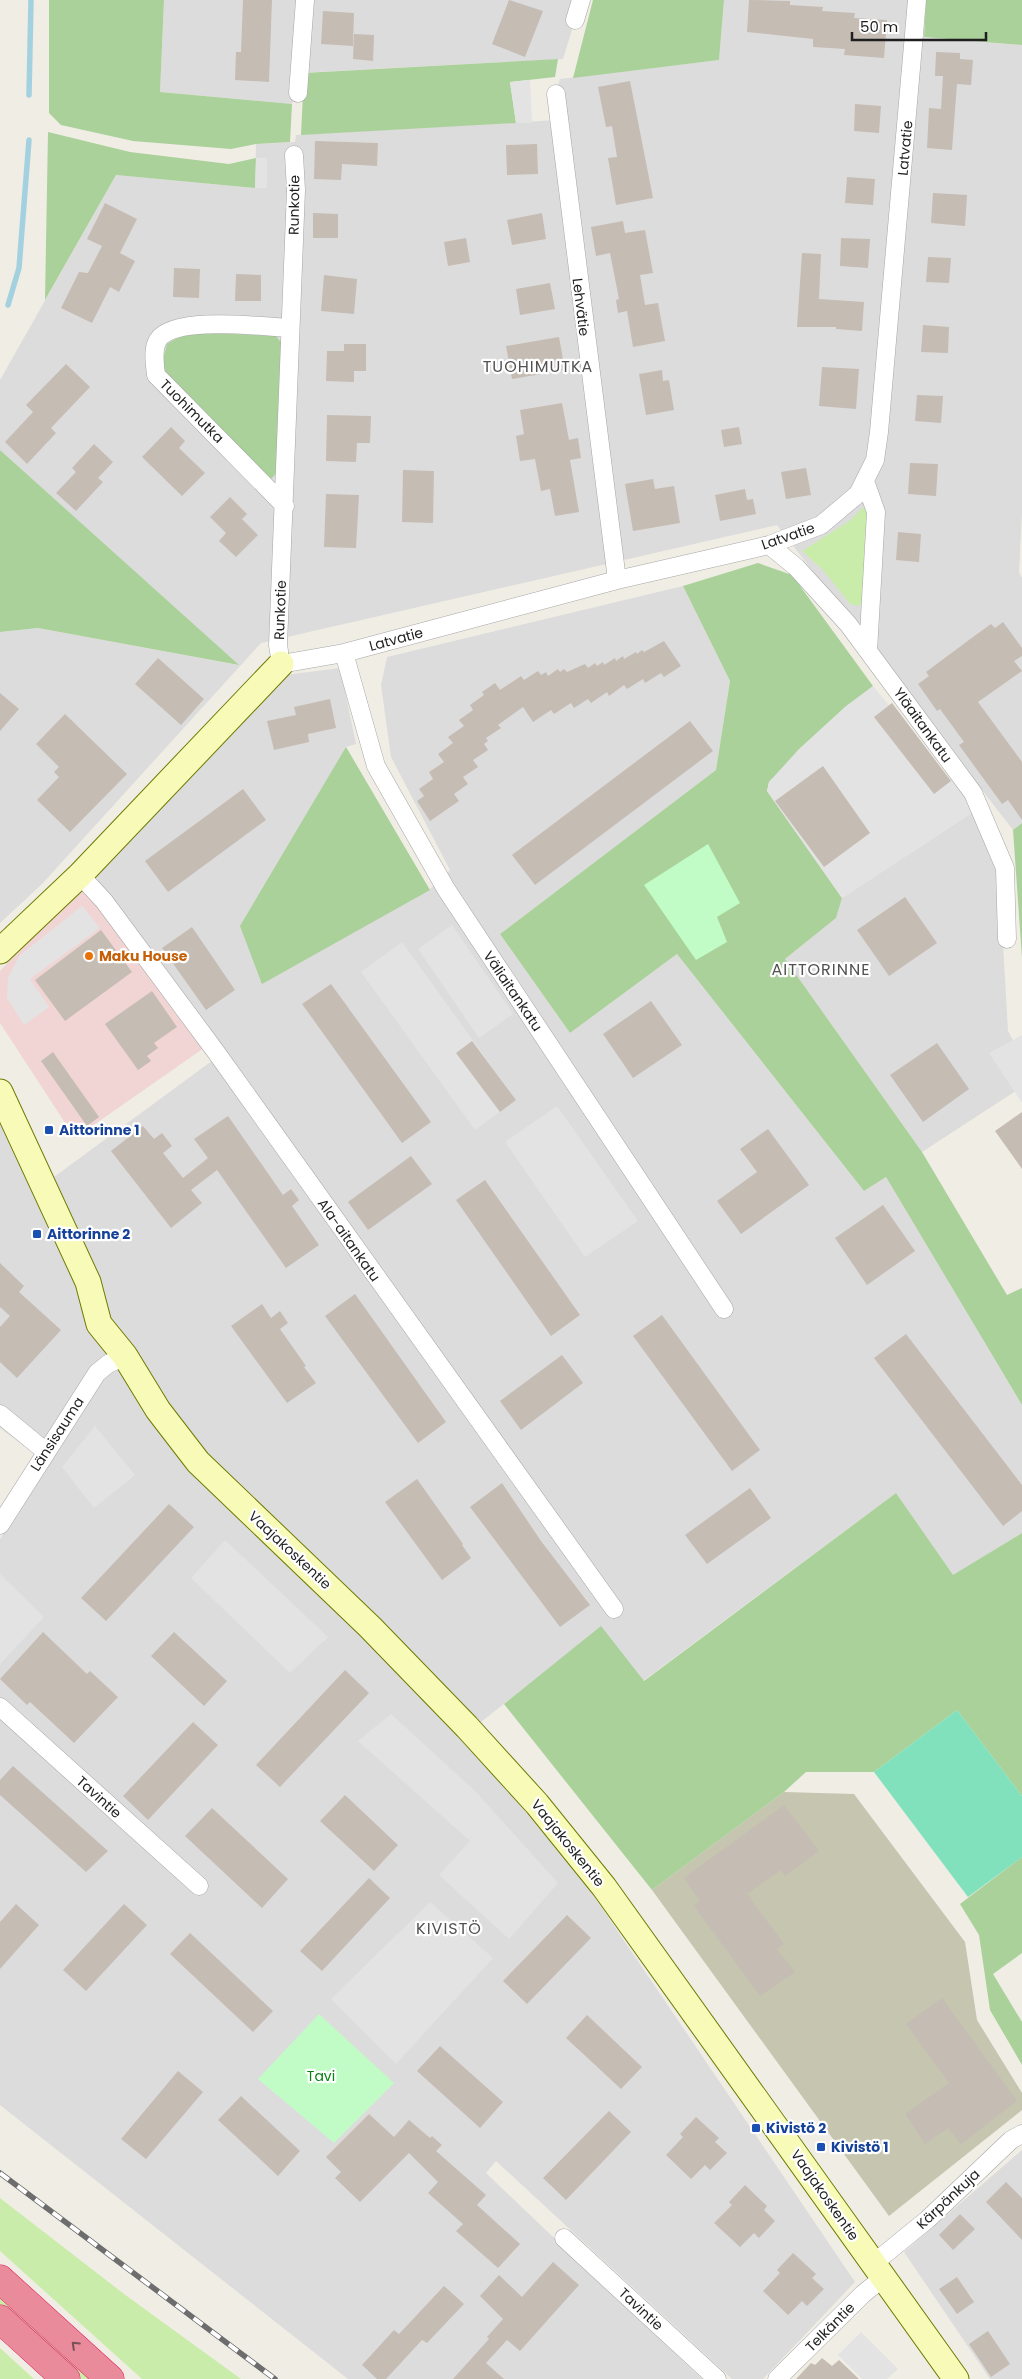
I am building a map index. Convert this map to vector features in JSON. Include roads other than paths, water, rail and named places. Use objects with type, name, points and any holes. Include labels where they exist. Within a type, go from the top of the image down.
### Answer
[{"type":"highway","points":[[0,2279],[110,2379]]},
{"type":"highway","points":[[0,2319],[66,2379]]},
{"type":"main road","points":[[0,950],[80,875],[281,664]]},
{"type":"main road","name":"Vaajakoskentie","points":[[0,1092],[88,1282],[115,1316],[125,1356],[158,1410],[198,1462],[370,1626],[467,1727],[537,1804],[610,1895],[956,2379]]},
{"type":"street","points":[[298,93],[305,0]]},
{"type":"street","points":[[575,20],[581,0]]},
{"type":"street","name":"Latvatie","points":[[281,664],[344,653],[617,580],[769,545],[821,525],[858,494],[875,460],[880,432],[917,0]]},
{"type":"street","name":"Lehvätie","points":[[556,94],[617,580]]},
{"type":"street","name":"Runkotie","points":[[281,664],[278,645],[296,190],[294,155]]},
{"type":"street","name":"Tuohimutka","points":[[284,506],[156,374],[154,353],[159,339],[174,329],[194,324],[290,328]]},
{"type":"street","points":[[865,481],[876,512],[868,651]]},
{"type":"street","name":"Yläaitankatu","points":[[769,545],[796,566],[848,624],[973,793],[1005,868],[1007,939]]},
{"type":"street","name":"Väliaitankatu","points":[[344,653],[376,766],[446,889],[724,1309]]},
{"type":"street","name":"Ala-aitankatu","points":[[80,875],[104,901],[216,1052],[614,1609]]},
{"type":"street","name":"Länsisauma","points":[[0,1524],[45,1451],[97,1373],[108,1364],[125,1356]]},
{"type":"street","points":[[0,1414],[45,1451]]},
{"type":"street","name":"Tavintie","points":[[0,1707],[199,1886]]},
{"type":"street","name":"Kärpänkuja","points":[[879,2270],[928,2219],[1011,2140],[1022,2134]]},
{"type":"street","name":"Tavintie","points":[[564,2238],[717,2379]]},
{"type":"street","name":"Telkäntie","points":[[777,2379],[863,2294],[879,2270]]},
{"type":"waterway","points":[[29,95],[31,0]]},
{"type":"waterway","points":[[8,305],[19,268],[29,140]]},
{"type":"railway","points":[[0,2173],[275,2379]]},
{"type":"place","name":"Maku House","points":[[89,956]]},
{"type":"place","name":"Aittorinne 1","points":[[49,1130]]},
{"type":"place","name":"Aittorinne 2","points":[[37,1234]]},
{"type":"place","name":"Kivistö 2","points":[[756,2128]]},
{"type":"place","name":"Kivistö 1","points":[[821,2147]]},
{"type":"district","name":"TUOHIMUTKA","points":[[538,366]]},
{"type":"district","name":"AITTORINNE","points":[[821,969]]},
{"type":"district","name":"KIVISTÖ","points":[[449,1928]]},
{"type":"park label","name":"Tavi","points":[[321,2076]]}]
